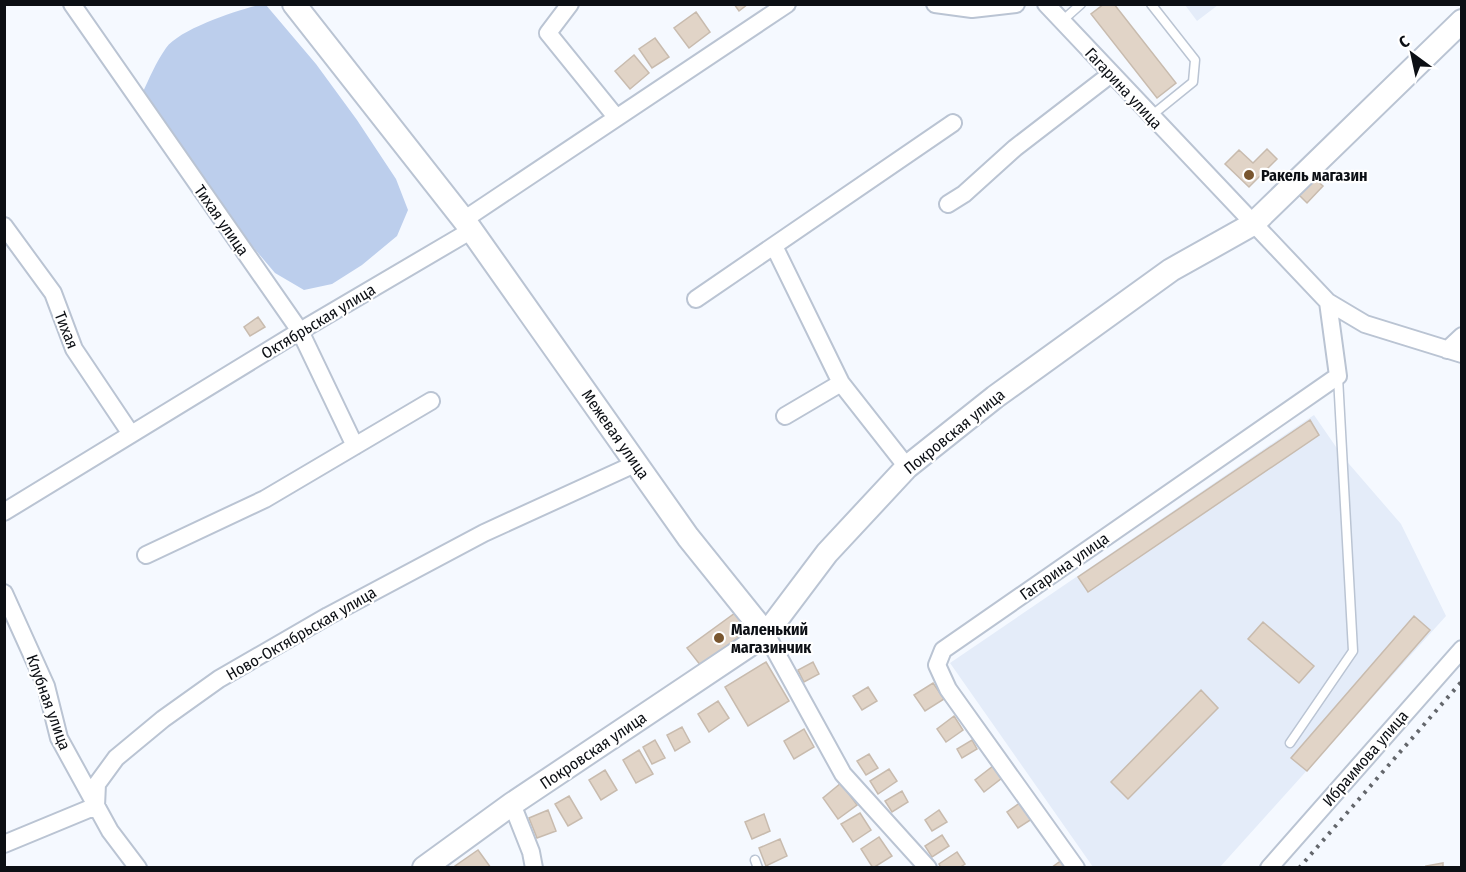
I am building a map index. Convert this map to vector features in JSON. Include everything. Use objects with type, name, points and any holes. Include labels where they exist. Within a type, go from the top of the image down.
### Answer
[{"type":"street","name":"Тихая улица","points":[[72,4],[300,331],[355,446]]},
{"type":"street","name":"Межевая улица","points":[[294,4],[467,224],[688,537],[766,634],[843,774],[928,867]]},
{"type":"street","points":[[570,4],[548,33],[616,117]]},
{"type":"street","name":"Октябрьская улица","points":[[4,512],[300,331],[465,234],[468,218],[787,4]]},
{"type":"street","points":[[935,4],[972,9],[1016,4]]},
{"type":"street","name":"Гагарина улица","points":[[1046,4],[1328,302],[1365,324],[1454,352]]},
{"type":"street","name":"Покровская улица","points":[[424,867],[512,804],[766,634],[826,554],[907,467],[995,397],[1162,277],[1253,224],[1461,21]]},
{"type":"street","points":[[948,204],[963,194],[1015,148],[1111,74]]},
{"type":"street","points":[[696,299],[953,123]]},
{"type":"street","name":"Тихая","points":[[4,226],[53,293],[74,349],[131,434]]},
{"type":"street","points":[[774,246],[841,383],[907,467]]},
{"type":"street","points":[[1328,302],[1338,376]]},
{"type":"street","points":[[1454,352],[1461,336]]},
{"type":"street","name":"Гагарина улица","points":[[1076,867],[948,689],[937,665],[943,650],[1338,376]]},
{"type":"street","points":[[785,416],[841,383]]},
{"type":"street","points":[[146,555],[265,499],[431,401]]},
{"type":"street","name":"Ново-Октябрьская улица","points":[[96,806],[97,784],[116,758],[163,719],[219,679],[328,616],[484,533],[636,463]]},
{"type":"street","name":"Клубная улица","points":[[4,593],[46,686],[58,738],[110,831],[138,867]]},
{"type":"street","name":"Ибраимова улица","points":[[1269,867],[1461,649]]},
{"type":"street","points":[[512,804],[531,852],[534,867]]},
{"type":"street","points":[[4,844],[96,806]]},
{"type":"lane","points":[[1062,21],[1081,4]]},
{"type":"lane","points":[[1150,116],[1193,82],[1194,60],[1151,4]]},
{"type":"lane","points":[[1290,743],[1353,651],[1338,376]]},
{"type":"shaded area","points":[[259,5],[266,5],[316,64],[357,120],[396,179],[408,210],[397,236],[362,265],[332,284],[304,290],[275,273],[247,240],[142,94],[159,59],[173,41],[209,22]]},
{"type":"shaded area","points":[[1185,5],[1218,5],[1197,21]]},
{"type":"shaded area","points":[[1314,415],[1343,457],[1401,524],[1446,616],[1220,867],[1093,867],[950,663]]},
{"type":"building","points":[[734,4],[748,4],[739,11]]},
{"type":"building","points":[[1104,4],[1114,4],[1176,83],[1157,98],[1091,14]]},
{"type":"building","points":[[696,12],[710,32],[689,48],[674,28]]},
{"type":"building","points":[[655,38],[669,57],[652,68],[639,49]]},
{"type":"building","points":[[634,55],[649,73],[630,89],[615,71]]},
{"type":"building","name":"Ракель магазин","points":[[1267,149],[1277,159],[1249,187],[1225,164],[1239,150],[1253,163]]},
{"type":"building","points":[[1312,176],[1323,186],[1307,203],[1296,192]]},
{"type":"building","points":[[258,317],[265,327],[250,336],[244,327]]},
{"type":"building","points":[[1310,420],[1319,435],[1088,592],[1078,577]]},
{"type":"building","name":"Маленький магазинчик","points":[[735,613],[749,629],[701,666],[687,648]]},
{"type":"building","points":[[1414,616],[1430,630],[1307,771],[1291,758]]},
{"type":"building","points":[[1263,622],[1314,666],[1299,683],[1248,639]]},
{"type":"building","points":[[766,662],[789,701],[748,726],[725,687]]},
{"type":"building","points":[[813,662],[819,674],[804,682],[798,670]]},
{"type":"building","points":[[933,683],[944,699],[925,711],[914,695]]},
{"type":"building","points":[[868,687],[877,701],[862,710],[853,696]]},
{"type":"building","points":[[1201,690],[1218,708],[1128,799],[1111,782]]},
{"type":"building","points":[[718,701],[729,718],[709,732],[698,714]]},
{"type":"building","points":[[954,716],[963,730],[946,742],[937,729]]},
{"type":"building","points":[[682,727],[690,742],[675,751],[667,735]]},
{"type":"building","points":[[804,729],[814,747],[794,759],[784,741]]},
{"type":"building","points":[[655,740],[665,758],[652,764],[643,747]]},
{"type":"building","points":[[972,740],[977,749],[962,758],[957,749]]},
{"type":"building","points":[[639,750],[653,774],[636,783],[623,760]]},
{"type":"building","points":[[869,754],[878,768],[866,775],[857,761]]},
{"type":"building","points":[[993,766],[1002,778],[984,792],[975,780]]},
{"type":"building","points":[[889,769],[897,781],[878,794],[870,781]]},
{"type":"building","points":[[605,770],[617,790],[601,800],[589,780]]},
{"type":"building","points":[[841,783],[857,805],[838,819],[823,798]]},
{"type":"building","points":[[902,791],[908,802],[892,812],[885,801]]},
{"type":"building","points":[[569,796],[582,818],[568,826],[555,804]]},
{"type":"building","points":[[1024,800],[1035,817],[1018,828],[1007,812]]},
{"type":"building","points":[[548,810],[556,831],[537,838],[529,818]]},
{"type":"building","points":[[939,810],[947,822],[932,831],[925,820]]},
{"type":"building","points":[[860,813],[871,830],[853,842],[841,824]]},
{"type":"building","points":[[764,814],[770,831],[752,839],[745,822]]},
{"type":"building","points":[[942,835],[949,846],[932,857],[925,846]]},
{"type":"building","points":[[879,837],[892,856],[873,868],[861,849]]},
{"type":"building","points":[[780,839],[787,856],[766,866],[759,848]]},
{"type":"building","points":[[478,850],[491,868],[456,868],[455,866]]},
{"type":"building","points":[[957,852],[965,864],[959,868],[941,868],[939,864]]},
{"type":"building","points":[[1062,860],[1066,868],[1051,868]]},
{"type":"building","points":[[1443,863],[1443,868],[1427,868],[1426,866]]},
{"type":"railway","points":[[1299,868],[1462,681]]},
{"type":"place","name":"Ракель магазин","points":[[1249,175]]},
{"type":"place","name":"Маленький магазинчик","points":[[719,638]]}]
